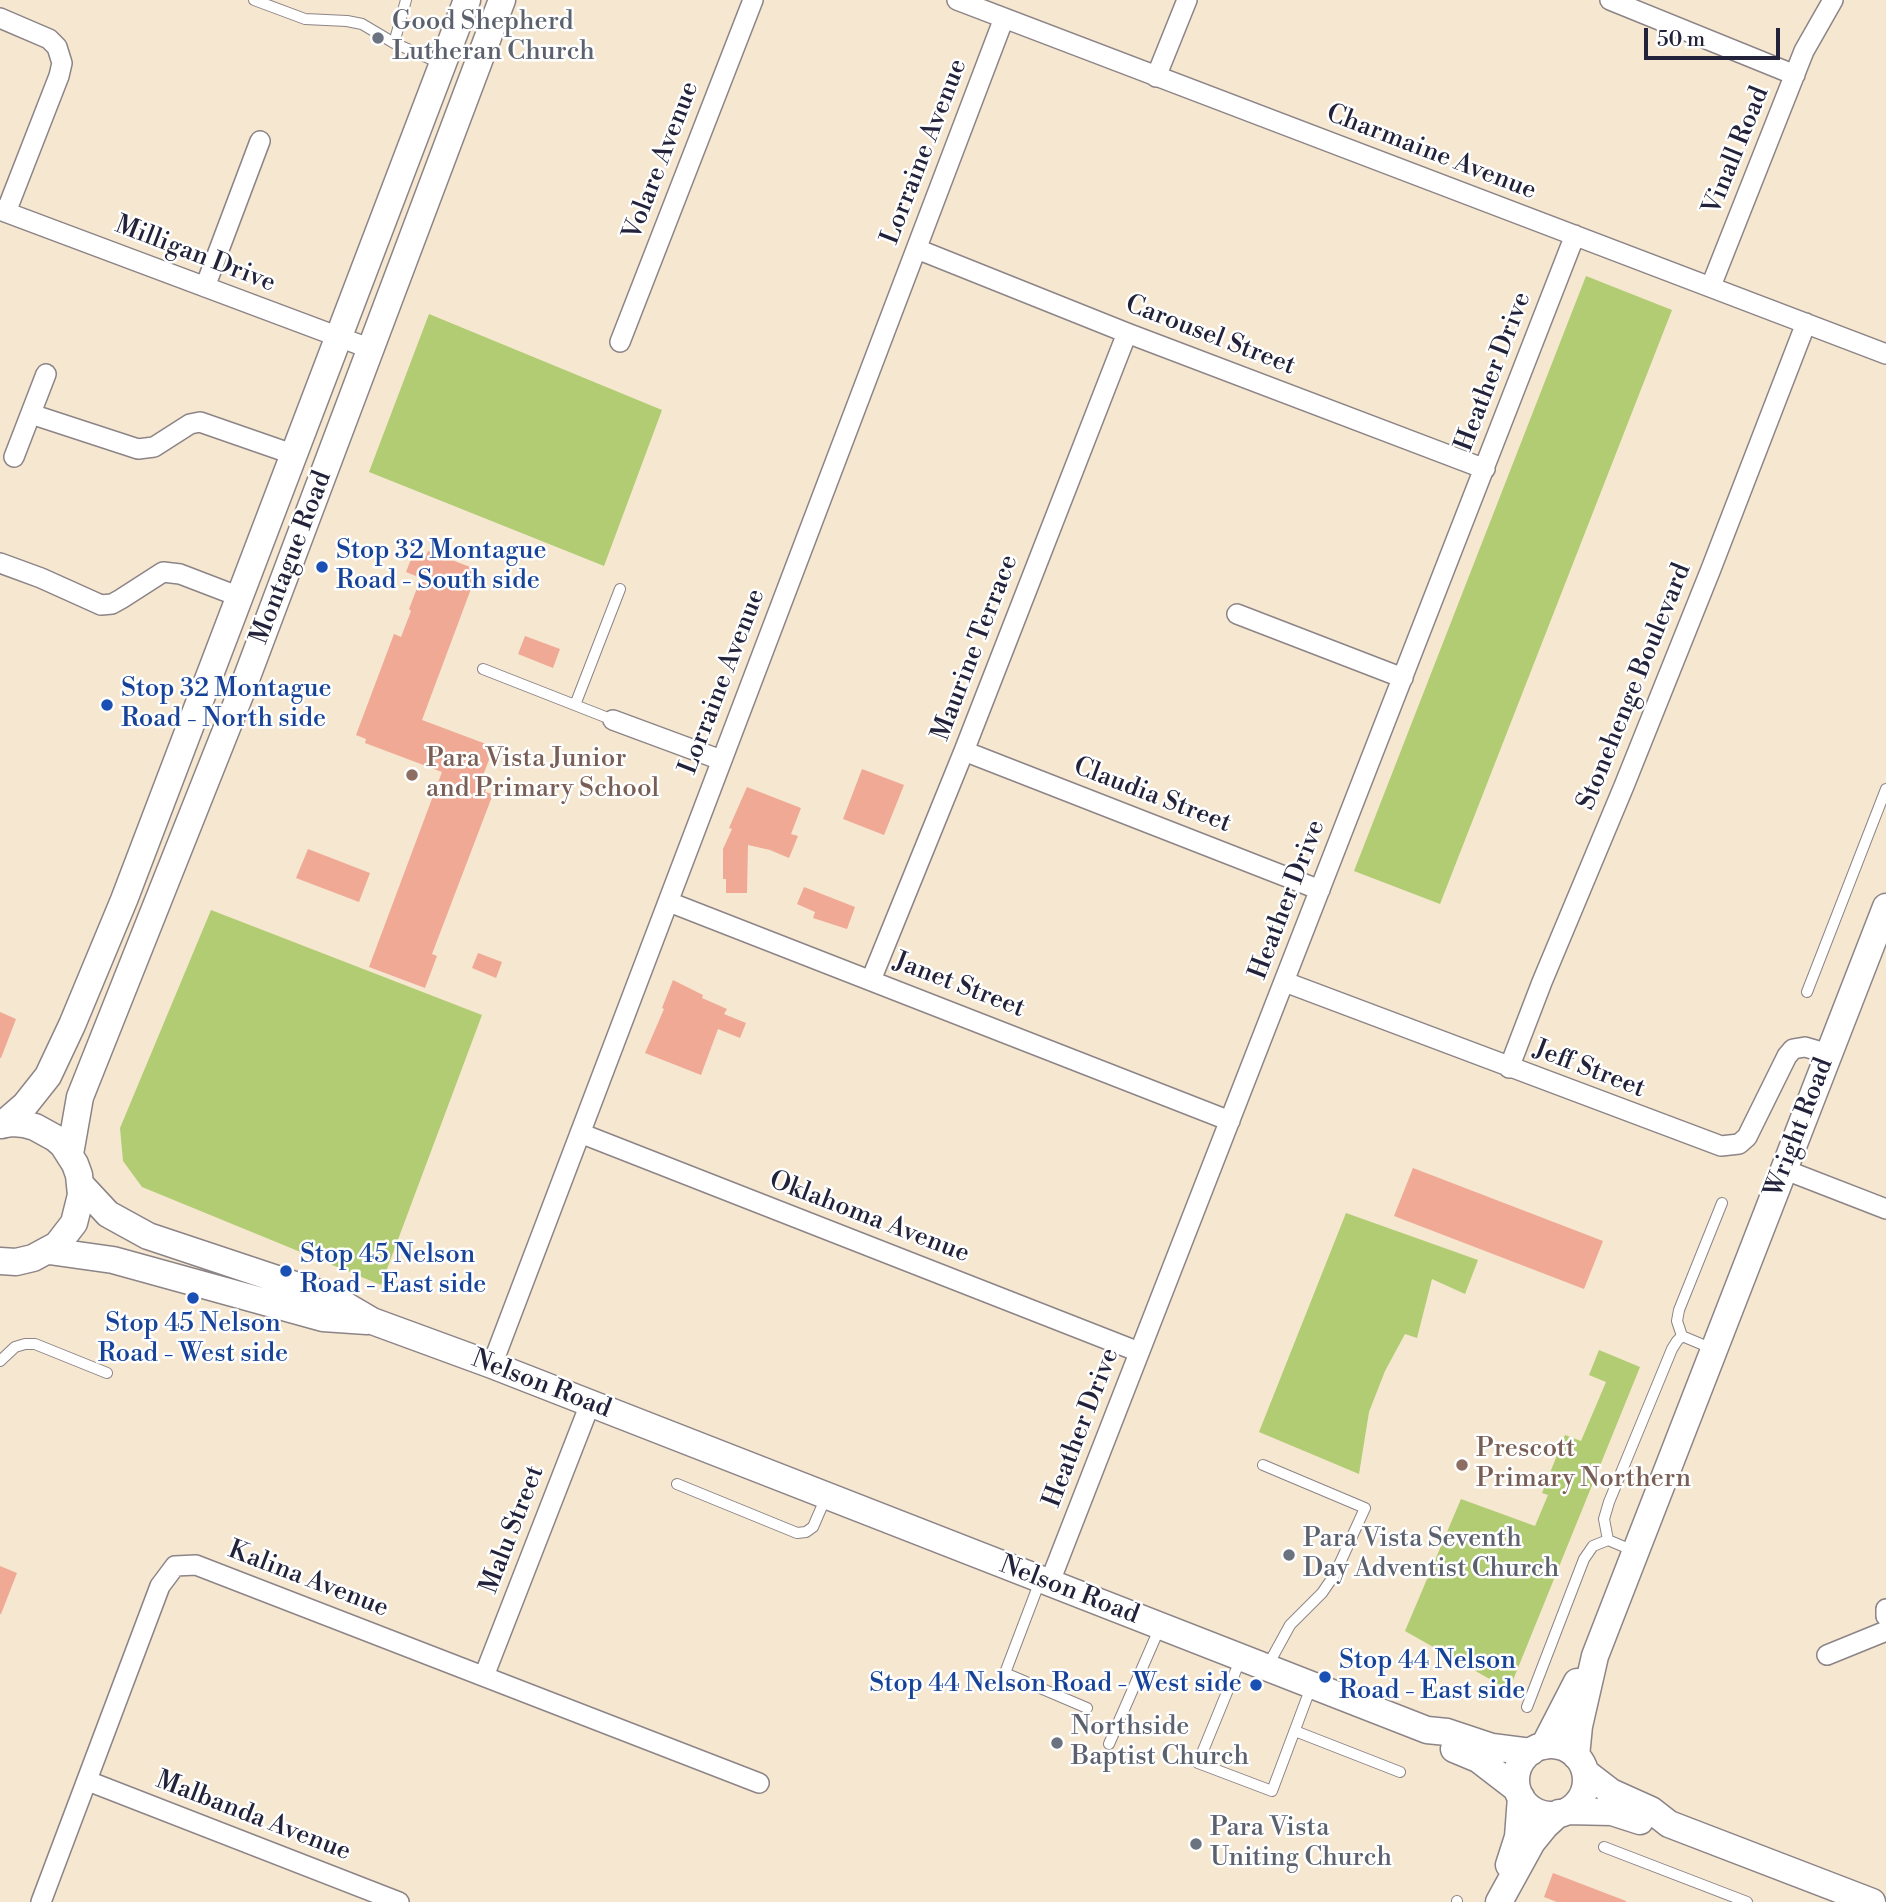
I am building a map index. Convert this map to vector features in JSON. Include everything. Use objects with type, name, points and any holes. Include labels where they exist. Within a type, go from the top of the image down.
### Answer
[{"type":"main road","name":"Montague Road","points":[[1,1125],[25,1105],[41,1086],[72,1025],[124,900],[467,0]]},
{"type":"main road","name":"Montague Road","points":[[70,1154],[76,1112],[85,1082],[195,810],[502,0]]},
{"type":"main road","name":"Wright Road","points":[[1580,1764],[1579,1726],[1595,1656],[1886,907]]},
{"type":"main road","points":[[0,1279],[12,1261],[49,1251],[64,1238],[74,1223],[80,1205],[81,1185],[70,1154],[55,1138],[35,1127],[13,1123],[1,1125]]},
{"type":"main road","name":"Nelson Road","points":[[81,1185],[108,1214],[148,1236],[331,1297],[372,1321],[492,1365],[1427,1730],[1447,1732],[1492,1746],[1537,1749]]},
{"type":"main road","name":"Nelson Road","points":[[49,1251],[113,1260],[323,1318],[372,1321]]},
{"type":"main road","name":"Wright Road","points":[[1537,1749],[1578,1679],[1595,1656]]},
{"type":"main road","name":"Nelson Road","points":[[1427,1730],[1443,1744],[1478,1759],[1519,1793]]},
{"type":"main road","points":[[1501,1896],[1518,1837],[1517,1771],[1522,1760],[1537,1749],[1559,1746],[1611,1792],[1651,1810],[1669,1824],[1865,1901]]},
{"type":"main road","points":[[1501,1896],[1539,1833],[1582,1794],[1585,1783],[1580,1764]]},
{"type":"main road","points":[[1519,1793],[1537,1811],[1548,1814],[1603,1811],[1652,1825],[1669,1824]]},
{"type":"street","name":"Volare Avenue","points":[[620,342],[753,0]]},
{"type":"street","name":"Charmaine Avenue","points":[[957,0],[1886,354]]},
{"type":"street","points":[[1156,77],[1187,0]]},
{"type":"street","points":[[1610,0],[1632,4],[1795,75]]},
{"type":"street","name":"Vinall Road","points":[[1711,286],[1795,75],[1815,30],[1833,0]]},
{"type":"street","points":[[0,18],[49,38],[60,53],[62,62],[59,76],[3,211]]},
{"type":"street","name":"Lorraine Avenue","points":[[492,1365],[1004,18]]},
{"type":"street","points":[[205,287],[260,141]]},
{"type":"street","name":"Milligan Drive","points":[[3,211],[371,349]]},
{"type":"street","name":"Heather Drive","points":[[1045,1582],[1285,982],[1575,235]]},
{"type":"street","name":"Carousel Street","points":[[917,249],[1127,333],[1485,468]]},
{"type":"street","name":"Stonehenge Boulevard","points":[[1509,1068],[1711,569],[1806,323]]},
{"type":"street","name":"Maurine Terrace","points":[[871,980],[964,751],[1127,333]]},
{"type":"street","points":[[14,457],[46,374]]},
{"type":"street","points":[[31,414],[138,449],[154,447],[194,422],[200,422],[295,455]]},
{"type":"street","points":[[0,563],[101,605],[112,604],[163,572],[180,574],[240,597]]},
{"type":"street","points":[[1237,614],[1403,677]]},
{"type":"street","points":[[613,720],[721,760]]},
{"type":"street","name":"Claudia Street","points":[[964,751],[1321,890]]},
{"type":"street","name":"Janet Street","points":[[669,902],[1230,1121]]},
{"type":"street","name":"Jeff Street","points":[[1285,982],[1721,1146],[1739,1144],[1747,1137],[1793,1049],[1805,1047],[1829,1054]]},
{"type":"street","name":"Oklahoma Avenue","points":[[580,1133],[1139,1352]]},
{"type":"street","points":[[1783,1169],[1886,1209]]},
{"type":"street","name":"Malu Street","points":[[484,1676],[590,1404]]},
{"type":"street","name":"Kalina Avenue","points":[[41,1902],[160,1586],[175,1566],[196,1565],[760,1783]]},
{"type":"street","points":[[1886,1609],[1886,1616]]},
{"type":"street","points":[[1827,1656],[1886,1630]]},
{"type":"street","name":"Malbanda Avenue","points":[[88,1781],[367,1896],[399,1902]]},
{"type":"lane","points":[[254,0],[305,19],[362,24],[394,43],[442,64]]},
{"type":"lane","points":[[394,43],[406,0]]},
{"type":"lane","points":[[575,705],[620,589]]},
{"type":"lane","points":[[484,669],[613,720]]},
{"type":"lane","points":[[1807,992],[1886,789]]},
{"type":"lane","points":[[1714,1349],[1682,1336],[1677,1321],[1721,1203]]},
{"type":"lane","points":[[1608,1540],[1604,1519],[1609,1502],[1672,1349],[1682,1336]]},
{"type":"lane","points":[[0,1361],[15,1347],[25,1343],[35,1344],[107,1373]]},
{"type":"lane","points":[[1263,1465],[1365,1508],[1335,1574],[1322,1593],[1290,1625],[1267,1667]]},
{"type":"lane","points":[[677,1484],[797,1533],[806,1532],[813,1527],[827,1497]]},
{"type":"lane","points":[[1527,1707],[1584,1559],[1594,1546],[1608,1540],[1634,1551]]},
{"type":"lane","points":[[1045,1582],[1005,1673],[1087,1707]]},
{"type":"lane","points":[[1109,1744],[1160,1626]]},
{"type":"lane","points":[[1241,1658],[1198,1763],[1272,1791],[1312,1685]]},
{"type":"lane","points":[[1295,1731],[1400,1772]]},
{"type":"lane","points":[[1604,1847],[1747,1902]]},
{"type":"green space","points":[[1586,276],[1672,310],[1440,904],[1354,871]]},
{"type":"green space","points":[[429,314],[662,410],[604,566],[369,472]]},
{"type":"green space","points":[[211,910],[482,1015],[381,1285],[142,1187],[123,1161],[120,1128]]},
{"type":"green space","points":[[1346,1213],[1478,1260],[1465,1294],[1432,1279],[1417,1338],[1405,1334],[1385,1371],[1369,1412],[1359,1474],[1259,1432]]},
{"type":"green space","points":[[1599,1350],[1640,1367],[1509,1690],[1405,1631],[1461,1499],[1535,1526],[1548,1495],[1542,1493],[1565,1435],[1581,1441],[1606,1382],[1589,1375]]},
{"type":"building","points":[[428,551],[478,570],[422,720],[494,747],[480,783],[487,786],[485,792],[493,794],[432,954],[437,956],[425,988],[369,967],[442,772],[365,743],[366,739],[356,735],[394,634],[401,637],[411,611],[409,609],[421,578],[406,572],[413,554],[425,559]]},
{"type":"building","points":[[525,636],[560,649],[553,668],[518,654]]},
{"type":"building","points":[[862,769],[904,785],[884,835],[843,819]]},
{"type":"building","points":[[747,787],[801,808],[791,834],[798,836],[789,858],[748,845],[747,893],[726,893],[723,849]]},
{"type":"building","points":[[308,849],[370,873],[359,902],[296,878]]},
{"type":"building","points":[[804,887],[855,907],[847,929],[813,918],[815,912],[797,904]]},
{"type":"building","points":[[478,953],[502,962],[496,978],[472,968]]},
{"type":"building","points":[[673,980],[703,995],[702,998],[727,1009],[724,1014],[746,1023],[740,1038],[718,1029],[701,1075],[645,1053]]},
{"type":"building","points":[[0,1012],[16,1019],[1,1058],[0,1058]]},
{"type":"building","points":[[1413,1168],[1603,1241],[1584,1289],[1394,1216]]},
{"type":"building","points":[[0,1566],[17,1573],[1,1614],[0,1614]]},
{"type":"building","points":[[1553,1873],[1626,1902],[1557,1902],[1544,1897]]},
{"type":"place","name":"Good Shepherd Lutheran Church","points":[[378,38]]},
{"type":"place","name":"Stop 32 Montague Road - South side","points":[[322,567]]},
{"type":"place","name":"Stop 32 Montague Road - North side","points":[[107,705]]},
{"type":"place","name":"Para Vista Junior and Primary School","points":[[412,775]]},
{"type":"place","name":"Stop 45 Nelson Road - East side","points":[[286,1271]]},
{"type":"place","name":"Stop 45 Nelson Road - West side","points":[[193,1298]]},
{"type":"place","name":"Prescott Primary Northern","points":[[1462,1465]]},
{"type":"place","name":"Para Vista Seventh Day Adventist Church","points":[[1289,1555]]},
{"type":"place","name":"Stop 44 Nelson Road - East side","points":[[1325,1677]]},
{"type":"place","name":"Stop 44 Nelson Road - West side","points":[[1256,1685]]},
{"type":"place","name":"Northside Baptist Church","points":[[1057,1743]]},
{"type":"place","name":"Para Vista Uniting Church","points":[[1196,1844]]}]
